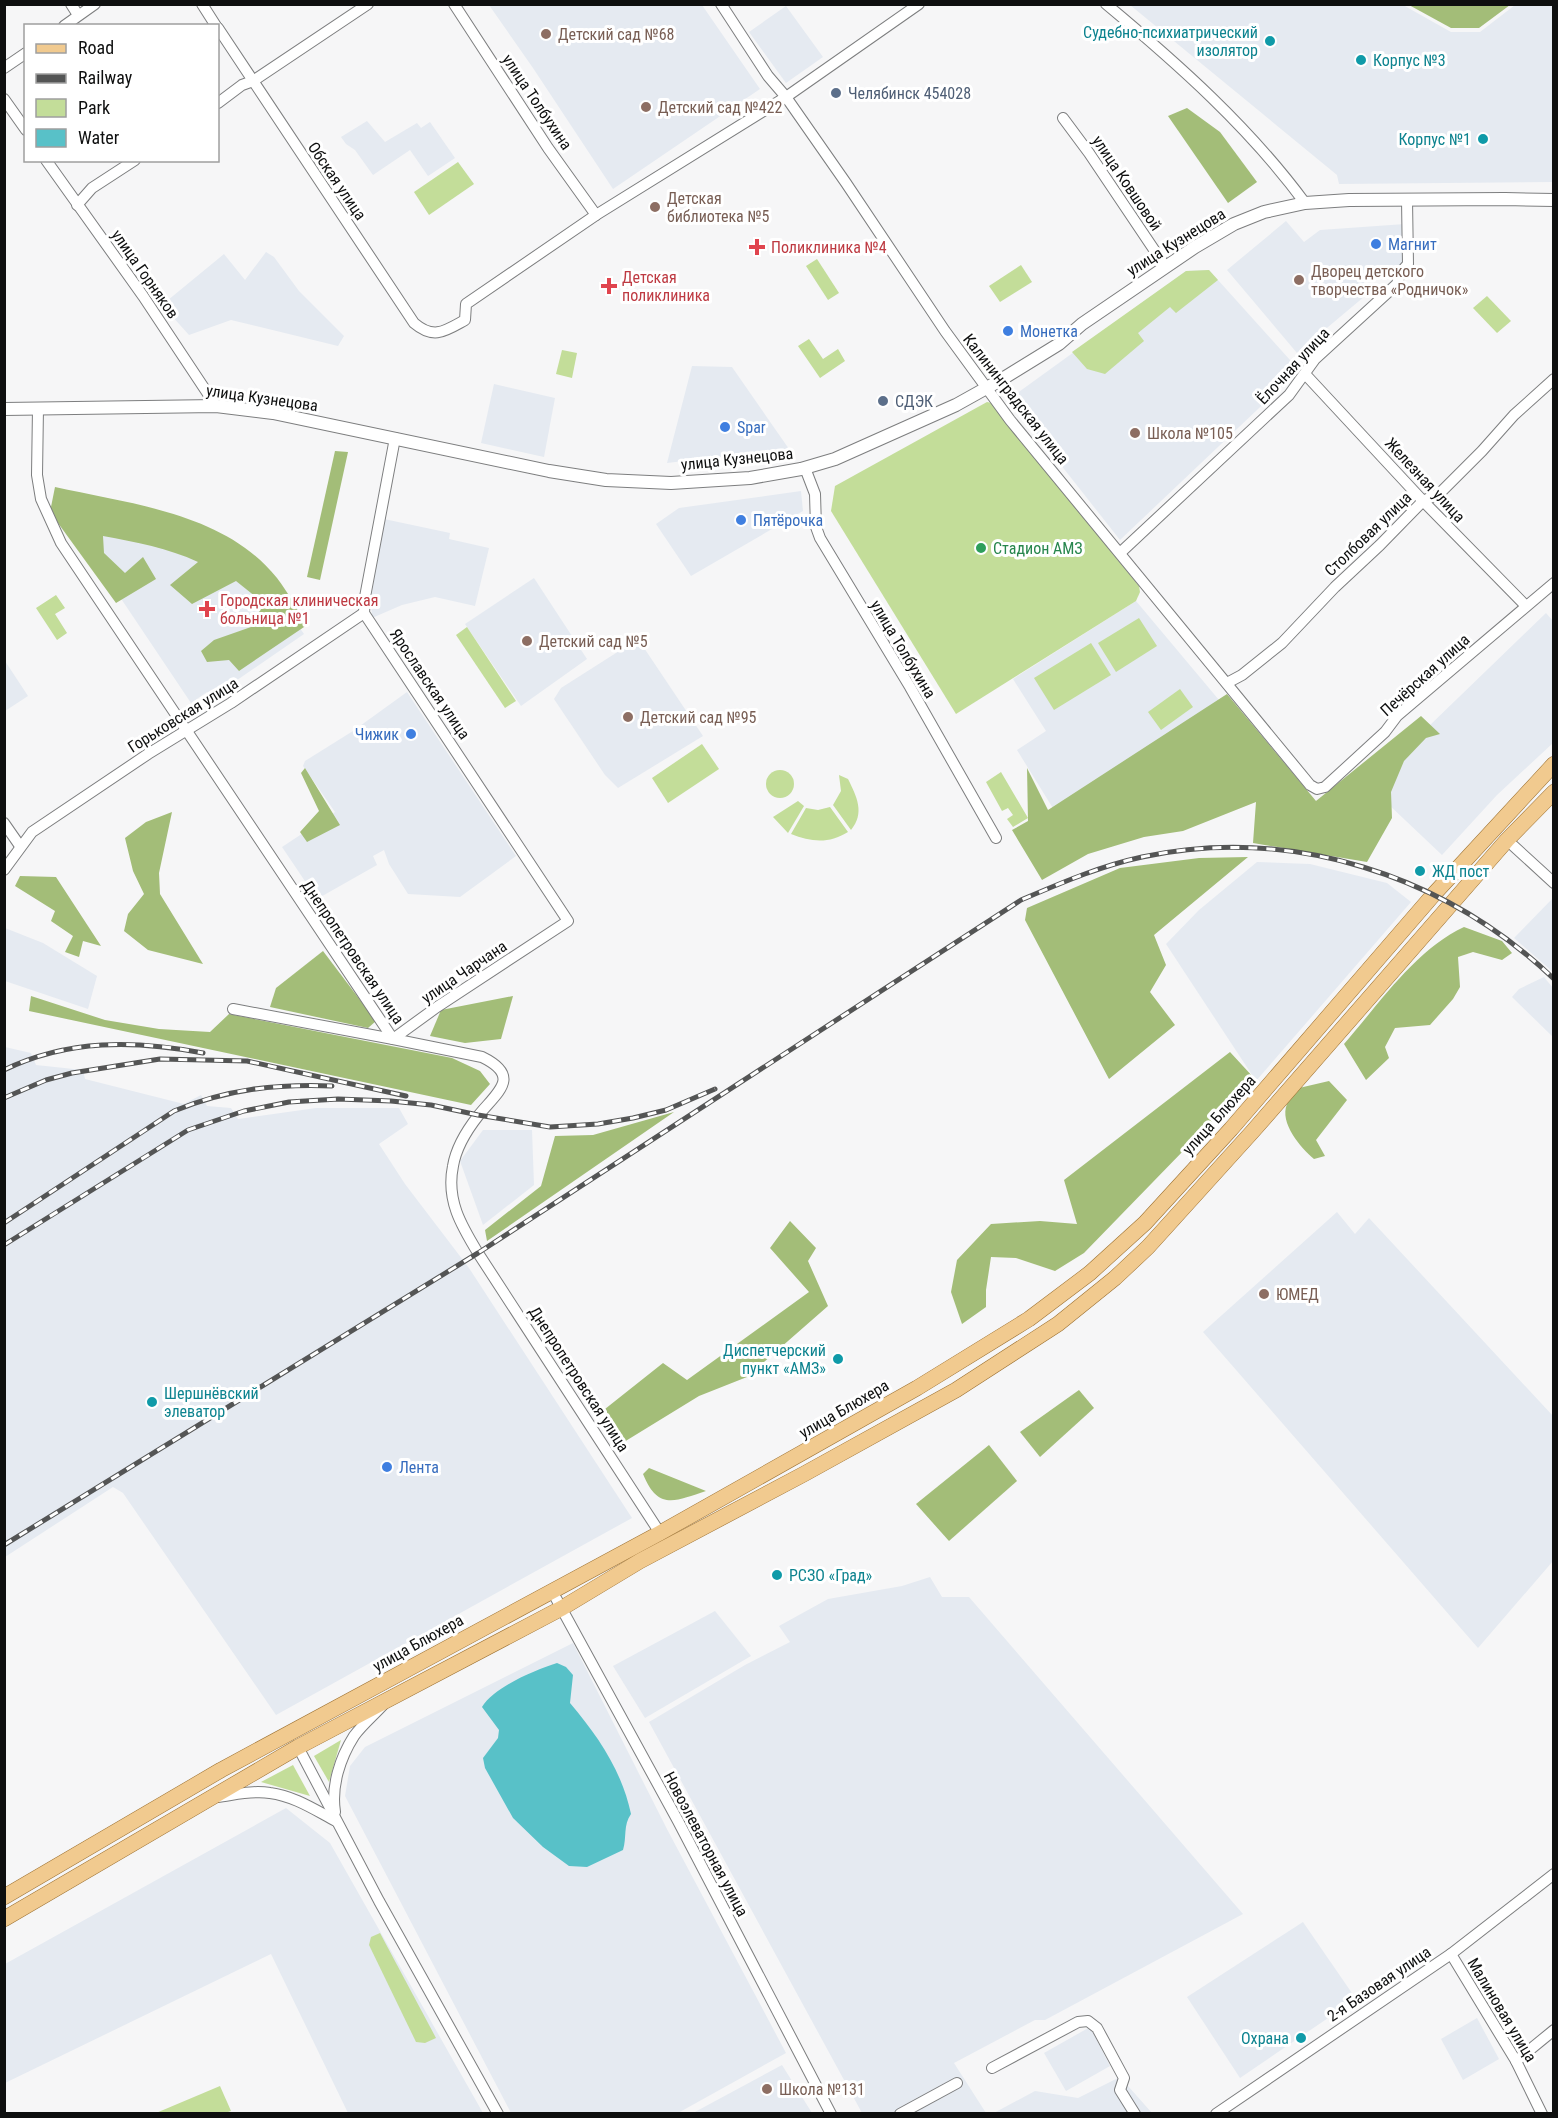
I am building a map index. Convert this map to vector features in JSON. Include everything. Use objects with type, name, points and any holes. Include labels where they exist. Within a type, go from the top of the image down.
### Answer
[{"type":"main road","name":"улица Блюхера","points":[[4,1919],[298,1747],[562,1608],[664,1540],[1029,1319],[1090,1273],[1145,1223],[1231,1129],[1434,894],[1554,764]]},
{"type":"main road","name":"улица Блюхера","points":[[4,1897],[220,1770],[552,1591],[814,1469],[956,1389],[1058,1324],[1115,1278],[1148,1247],[1253,1131],[1507,840],[1554,792]]},
{"type":"street","points":[[71,4],[78,15]]},
{"type":"street","points":[[67,24],[95,4]]},
{"type":"street","name":"Обская улица","points":[[202,4],[215,24]]},
{"type":"street","points":[[219,102],[368,4]]},
{"type":"street","name":"улица Толбухина","points":[[454,4],[596,215]]},
{"type":"street","name":"Калининградская улица","points":[[721,4],[768,76],[786,97],[945,331],[1010,420],[1310,785],[1317,789]]},
{"type":"street","points":[[596,215],[786,97],[920,4]]},
{"type":"street","points":[[1106,4],[1201,87],[1284,176],[1305,203]]},
{"type":"street","name":"Обская улица","points":[[219,30],[414,323],[423,331],[444,332],[465,320],[466,304],[596,215]]},
{"type":"street","points":[[4,68],[24,54]]},
{"type":"street","points":[[4,99],[24,127]]},
{"type":"street","name":"улица Ковшовой","points":[[1063,118],[1165,266]]},
{"type":"street","name":"улица Горняков","points":[[47,162],[143,296],[216,406]]},
{"type":"street","points":[[77,205],[92,188],[132,162]]},
{"type":"street","name":"улица Кузнецова","points":[[4,409],[216,406],[273,413],[558,472],[625,483],[750,478],[805,468],[862,448],[956,405],[1059,344],[1082,324],[1214,235],[1264,212],[1305,203],[1349,200],[1554,200]]},
{"type":"street","name":"Ёлочная улица","points":[[1120,553],[1289,395],[1315,359],[1397,284],[1400,273],[1408,264],[1407,200]]},
{"type":"street","name":"Железная улица","points":[[1305,374],[1423,501],[1526,606]]},
{"type":"street","name":"Столбовая улица","points":[[1227,683],[1242,675],[1282,643],[1335,587],[1423,501],[1440,493],[1514,415],[1554,379]]},
{"type":"street","name":"Днепропетровская улица","points":[[38,408],[37,475],[41,499],[61,543],[393,1039],[482,1057],[495,1064],[504,1075],[504,1083],[499,1093],[478,1115],[456,1151],[452,1167],[451,1190],[455,1210],[478,1253],[664,1540]]},
{"type":"street","points":[[364,613],[365,597],[395,438]]},
{"type":"street","name":"улица Толбухина","points":[[805,468],[815,494],[816,527],[820,538],[910,687],[996,838]]},
{"type":"street","name":"Печёрская улица","points":[[1317,789],[1325,787],[1385,732],[1397,716],[1554,584]]},
{"type":"street","name":"Горьковская улица","points":[[4,870],[32,832],[105,782],[231,703],[364,613]]},
{"type":"street","name":"Ярославская улица","points":[[364,613],[568,921]]},
{"type":"street","points":[[4,822],[20,846]]},
{"type":"street","points":[[1507,840],[1554,883]]},
{"type":"street","name":"улица Чарчана","points":[[393,1039],[437,1007],[568,921]]},
{"type":"street","points":[[232,1009],[393,1039]]},
{"type":"street","name":"Новоэлеваторная улица","points":[[552,1591],[678,1821],[831,2114]]},
{"type":"street","points":[[336,1821],[333,1798],[337,1774],[355,1736],[392,1696]]},
{"type":"street","points":[[298,1747],[336,1821],[498,2114]]},
{"type":"street","points":[[207,1799],[249,1792],[269,1792],[306,1805],[336,1821]]},
{"type":"street","name":"2-я Базовая улица","points":[[1216,2114],[1451,1954],[1554,1874]]},
{"type":"street","name":"Малиновая улица","points":[[1451,1954],[1516,2061],[1542,2114]]},
{"type":"street","points":[[992,2068],[1078,2022],[1088,2021],[1097,2028],[1124,2078],[1120,2090],[1135,2114]]},
{"type":"street","points":[[1516,2061],[1554,2030]]},
{"type":"street","points":[[900,2114],[957,2083]]},
{"type":"shaded area","name":"Детский сад №422","points":[[489,5],[702,5],[760,89],[613,189]]},
{"type":"shaded area","points":[[1130,5],[1403,5],[1451,32],[1480,32],[1515,5],[1553,5],[1553,182],[1339,184],[1337,175]]},
{"type":"shaded area","points":[[786,6],[823,57],[786,83],[749,32]]},
{"type":"shaded area","points":[[367,121],[385,142],[417,123],[421,128],[430,122],[455,158],[428,176],[410,150],[373,175],[355,150],[341,137]]},
{"type":"shaded area","name":"Дворец детского творчества «Родничок»","points":[[1286,221],[1304,242],[1320,230],[1405,224],[1405,270],[1354,270],[1371,291],[1297,353],[1227,270]]},
{"type":"shaded area","points":[[266,252],[274,257],[299,291],[344,336],[338,346],[231,320],[189,335],[162,305],[224,254],[245,280]]},
{"type":"shaded area","name":"Школа №105","points":[[1209,270],[1299,370],[1120,540],[1009,399],[1186,271]]},
{"type":"shaded area","points":[[692,366],[732,367],[789,449],[667,463]]},
{"type":"shaded area","points":[[494,384],[555,398],[544,457],[481,443]]},
{"type":"shaded area","points":[[801,491],[803,511],[691,576],[656,524],[679,508]]},
{"type":"shaded area","name":"Городская клиническая больница №1","points":[[100,510],[269,584],[304,634],[211,698],[207,692],[191,703],[75,530]]},
{"type":"shaded area","points":[[384,519],[450,533],[449,539],[489,548],[475,606],[435,597],[402,605],[372,618],[371,599]]},
{"type":"shaded area","name":"Детский сад №5","points":[[534,578],[587,659],[521,706],[465,624]]},
{"type":"shaded area","points":[[1136,601],[1219,700],[1059,818],[1017,750],[1046,731],[1013,679]]},
{"type":"shaded area","points":[[1546,613],[1553,621],[1553,743],[1497,795],[1442,855],[1368,785]]},
{"type":"shaded area","name":"Детский сад №95","points":[[638,639],[703,736],[618,788],[605,775],[554,699],[561,688]]},
{"type":"shaded area","points":[[5,661],[28,696],[4,711]]},
{"type":"shaded area","points":[[407,692],[516,856],[460,897],[408,894],[389,864],[384,850],[373,856],[377,865],[317,899],[282,847],[335,812],[303,766],[305,761],[353,731]]},
{"type":"shaded area","points":[[1257,862],[1310,864],[1387,883],[1411,902],[1256,1081],[1166,944],[1199,910]]},
{"type":"shaded area","points":[[1553,898],[1553,972],[1514,938]]},
{"type":"shaded area","points":[[5,928],[43,943],[97,976],[88,1009],[5,981]]},
{"type":"shaded area","points":[[1544,977],[1553,988],[1553,1037],[1512,997],[1519,989]]},
{"type":"shaded area","points":[[5,1047],[31,1053],[36,1065],[83,1070],[85,1079],[184,1104],[201,1095],[207,1106],[231,1108],[238,1119],[316,1108],[399,1108],[408,1124],[379,1144],[405,1184],[469,1268],[632,1518],[276,1715],[123,1493],[113,1487],[5,1557]]},
{"type":"shaded area","points":[[483,1130],[532,1130],[534,1185],[483,1225],[460,1161]]},
{"type":"shaded area","points":[[1337,1212],[1355,1234],[1369,1218],[1553,1416],[1553,1561],[1478,1648],[1203,1332]]},
{"type":"shaded area","points":[[930,1577],[942,1597],[969,1597],[1243,1914],[1045,2020],[1035,2020],[954,2063],[986,2113],[862,2113],[649,1722],[745,1665],[790,1642],[779,1626],[828,1599],[902,1586]]},
{"type":"shaded area","points":[[715,1611],[751,1656],[645,1718],[613,1666]]},
{"type":"shaded area","points":[[573,1643],[668,1831],[786,2053],[678,2113],[511,2113],[345,1796],[350,1766],[365,1747]]},
{"type":"shaded area","points":[[286,1808],[330,1843],[483,2113],[348,2113],[271,1954],[5,2083],[5,1964]]},
{"type":"shaded area","points":[[1303,1922],[1356,1999],[1240,2078],[1187,1997]]},
{"type":"shaded area","points":[[1477,2018],[1499,2059],[1463,2080],[1441,2039]]},
{"type":"shaded area","points":[[1090,2027],[1110,2066],[1066,2091],[1044,2053]]},
{"type":"shaded area","name":"Школа №131","points":[[782,2065],[812,2113],[693,2113]]},
{"type":"shaded area","points":[[1120,2077],[1152,2113],[992,2114],[1035,2091],[1078,2098]]},
{"type":"green space","points":[[1510,4],[1479,28],[1451,28],[1409,5]]},
{"type":"green space","points":[[1187,108],[1220,132],[1257,182],[1228,203],[1168,116]]},
{"type":"green space","points":[[458,162],[474,184],[429,215],[414,192]]},
{"type":"green space","points":[[817,259],[839,293],[828,300],[806,266]]},
{"type":"green space","points":[[1021,265],[1032,282],[1000,302],[989,286]]},
{"type":"green space","points":[[1209,270],[1218,280],[1176,313],[1170,307],[1138,333],[1144,341],[1105,374],[1087,369],[1072,352],[1186,271]]},
{"type":"green space","points":[[1487,296],[1511,321],[1497,333],[1473,308]]},
{"type":"green space","points":[[809,339],[823,359],[838,349],[845,361],[820,378],[798,346]]},
{"type":"green space","points":[[562,350],[577,353],[572,378],[556,374]]},
{"type":"green space","name":"Стадион АМЗ","points":[[987,402],[992,403],[1139,586],[1140,592],[1136,601],[956,714],[831,511],[835,486]]},
{"type":"green space","points":[[335,451],[348,452],[320,580],[307,577]]},
{"type":"green space","points":[[55,487],[145,506],[204,525],[231,539],[256,556],[277,578],[307,625],[239,671],[229,660],[207,662],[201,651],[214,640],[257,625],[261,601],[236,581],[192,604],[170,585],[198,562],[163,549],[103,536],[104,553],[125,573],[143,557],[156,579],[116,603],[50,512]]},
{"type":"green space","points":[[56,595],[65,608],[55,614],[67,633],[57,640],[36,608]]},
{"type":"green space","points":[[1139,618],[1157,646],[1116,672],[1098,643]]},
{"type":"green space","points":[[467,627],[516,701],[505,708],[456,635]]},
{"type":"green space","points":[[1091,643],[1111,675],[1054,710],[1034,678]]},
{"type":"green space","points":[[1180,689],[1193,707],[1161,730],[1148,712]]},
{"type":"green space","points":[[1227,694],[1316,801],[1421,716],[1440,734],[1426,738],[1404,761],[1391,792],[1392,818],[1367,862],[1253,843],[1256,802],[1183,831],[1144,837],[1088,854],[1042,880],[1012,830],[1028,821],[1027,768],[1048,810]]},
{"type":"green space","points":[[702,744],[719,769],[668,803],[652,778]]},
{"type":"green space","points":[[305,768],[340,825],[307,842],[300,832],[319,811],[301,773]]},
{"type":"green space","points":[[780,770],[790,774],[794,784],[790,794],[780,798],[770,794],[766,784],[770,774]]},
{"type":"green space","points":[[1001,772],[1028,818],[1013,827],[1007,819],[1013,815],[1008,808],[1002,811],[986,782]]},
{"type":"green space","points":[[839,775],[848,779],[858,805],[858,817],[851,830],[833,805],[841,791]]},
{"type":"green space","points":[[798,801],[804,806],[788,833],[773,817]]},
{"type":"green space","points":[[830,807],[848,832],[827,840],[806,839],[791,834],[806,808],[818,810]]},
{"type":"green space","points":[[172,812],[159,873],[160,894],[203,964],[148,950],[124,931],[128,914],[144,894],[133,871],[125,838],[146,822]]},
{"type":"green space","points":[[1248,857],[1154,935],[1166,965],[1150,992],[1175,1025],[1109,1079],[1025,920],[1027,908],[1120,868],[1199,858]]},
{"type":"green space","points":[[20,876],[56,877],[101,946],[83,941],[79,957],[65,952],[73,936],[51,921],[55,911],[15,886]]},
{"type":"green space","points":[[1464,927],[1502,941],[1512,953],[1502,960],[1473,952],[1458,957],[1460,987],[1453,999],[1430,1025],[1395,1028],[1385,1047],[1389,1058],[1366,1080],[1344,1044],[1414,963],[1446,937]]},
{"type":"green space","points":[[323,951],[376,1021],[368,1028],[270,1007],[276,988]]},
{"type":"green space","points":[[31,996],[105,1020],[159,1029],[210,1032],[229,1014],[452,1058],[480,1071],[490,1084],[471,1105],[29,1011]]},
{"type":"green space","points":[[513,996],[501,1039],[465,1043],[430,1036],[441,1010]]},
{"type":"green space","points":[[1230,1052],[1254,1078],[1084,1253],[1055,1271],[1016,1258],[991,1257],[986,1307],[962,1324],[951,1292],[957,1260],[991,1224],[1040,1221],[1077,1224],[1064,1180]]},
{"type":"green space","points":[[1329,1081],[1347,1100],[1316,1140],[1325,1156],[1314,1159],[1293,1134],[1285,1111],[1287,1104],[1299,1088]]},
{"type":"green space","points":[[674,1112],[487,1241],[485,1230],[541,1186],[555,1136],[593,1135]]},
{"type":"green space","points":[[790,1221],[816,1248],[808,1261],[828,1306],[747,1377],[699,1396],[624,1442],[605,1409],[663,1363],[687,1380],[809,1292],[770,1248]]},
{"type":"green space","points":[[1079,1390],[1094,1408],[1040,1457],[1020,1432]]},
{"type":"green space","points":[[989,1445],[1017,1481],[949,1541],[916,1504]]},
{"type":"green space","points":[[649,1468],[706,1491],[676,1500],[661,1498],[649,1486],[643,1474]]},
{"type":"green space","points":[[341,1740],[329,1782],[314,1756]]},
{"type":"green space","points":[[293,1765],[310,1796],[261,1782]]},
{"type":"green space","points":[[380,1933],[436,2038],[425,2043],[416,2042],[369,1945],[371,1937]]},
{"type":"green space","points":[[220,2086],[231,2111],[225,2113],[156,2113]]},
{"type":"water","points":[[557,1663],[566,1667],[573,1675],[570,1703],[608,1755],[622,1783],[631,1814],[627,1822],[623,1850],[587,1867],[569,1866],[543,1847],[513,1818],[485,1768],[483,1758],[498,1738],[499,1730],[482,1707],[505,1686]]},
{"type":"railway","points":[[4,1545],[478,1253],[1021,900],[1111,865],[1142,857],[1198,849],[1254,848],[1309,854],[1363,867],[1415,886],[1465,912],[1511,943],[1554,979]]},
{"type":"railway","points":[[4,1070],[53,1052],[102,1045],[127,1044],[203,1053]]},
{"type":"railway","points":[[4,1098],[46,1080],[72,1073],[160,1059],[247,1061],[406,1096]]},
{"type":"railway","points":[[4,1223],[174,1111],[232,1093],[271,1087],[332,1086]]},
{"type":"railway","points":[[4,1245],[188,1130],[244,1111],[289,1102],[338,1099],[391,1101],[431,1105],[550,1127],[598,1124],[633,1118],[666,1110],[715,1089]]},
{"type":"place","name":"Детский сад №68","points":[[546,34]]},
{"type":"place","name":"Судебно-психиатрический изолятор","points":[[1270,41]]},
{"type":"place","name":"Корпус №3","points":[[1361,60]]},
{"type":"place","name":"Челябинск 454028","points":[[836,93]]},
{"type":"place","name":"Детский сад №422","points":[[646,107]]},
{"type":"place","name":"Корпус №1","points":[[1483,139]]},
{"type":"place","name":"Детская библиотека №5","points":[[655,207]]},
{"type":"place","name":"Магнит","points":[[1376,244]]},
{"type":"place","name":"Поликлиника №4","points":[[757,247]]},
{"type":"place","name":"Дворец детского творчества «Родничок»","points":[[1299,280]]},
{"type":"place","name":"Детская поликлиника","points":[[609,286]]},
{"type":"place","name":"Монетка","points":[[1008,331]]},
{"type":"place","name":"СДЭК","points":[[883,401]]},
{"type":"place","name":"Spar","points":[[725,427]]},
{"type":"place","name":"Школа №105","points":[[1135,433]]},
{"type":"place","name":"Пятёрочка","points":[[741,520]]},
{"type":"place","name":"Стадион АМЗ","points":[[981,548]]},
{"type":"place","name":"Городская клиническая больница №1","points":[[207,609]]},
{"type":"place","name":"Детский сад №5","points":[[527,641]]},
{"type":"place","name":"Детский сад №95","points":[[628,717]]},
{"type":"place","name":"Чижик","points":[[411,734]]},
{"type":"place","name":"ЖД пост","points":[[1420,871]]},
{"type":"place","name":"ЮМЕД","points":[[1264,1294]]},
{"type":"place","name":"Диспетчерский пункт «АМЗ»","points":[[838,1359]]},
{"type":"place","name":"Шершнёвский элеватор","points":[[152,1402]]},
{"type":"place","name":"Лента","points":[[387,1467]]},
{"type":"place","name":"РСЗО «Град»","points":[[777,1575]]},
{"type":"place","name":"Охрана","points":[[1301,2038]]},
{"type":"place","name":"Школа №131","points":[[767,2089]]}]
